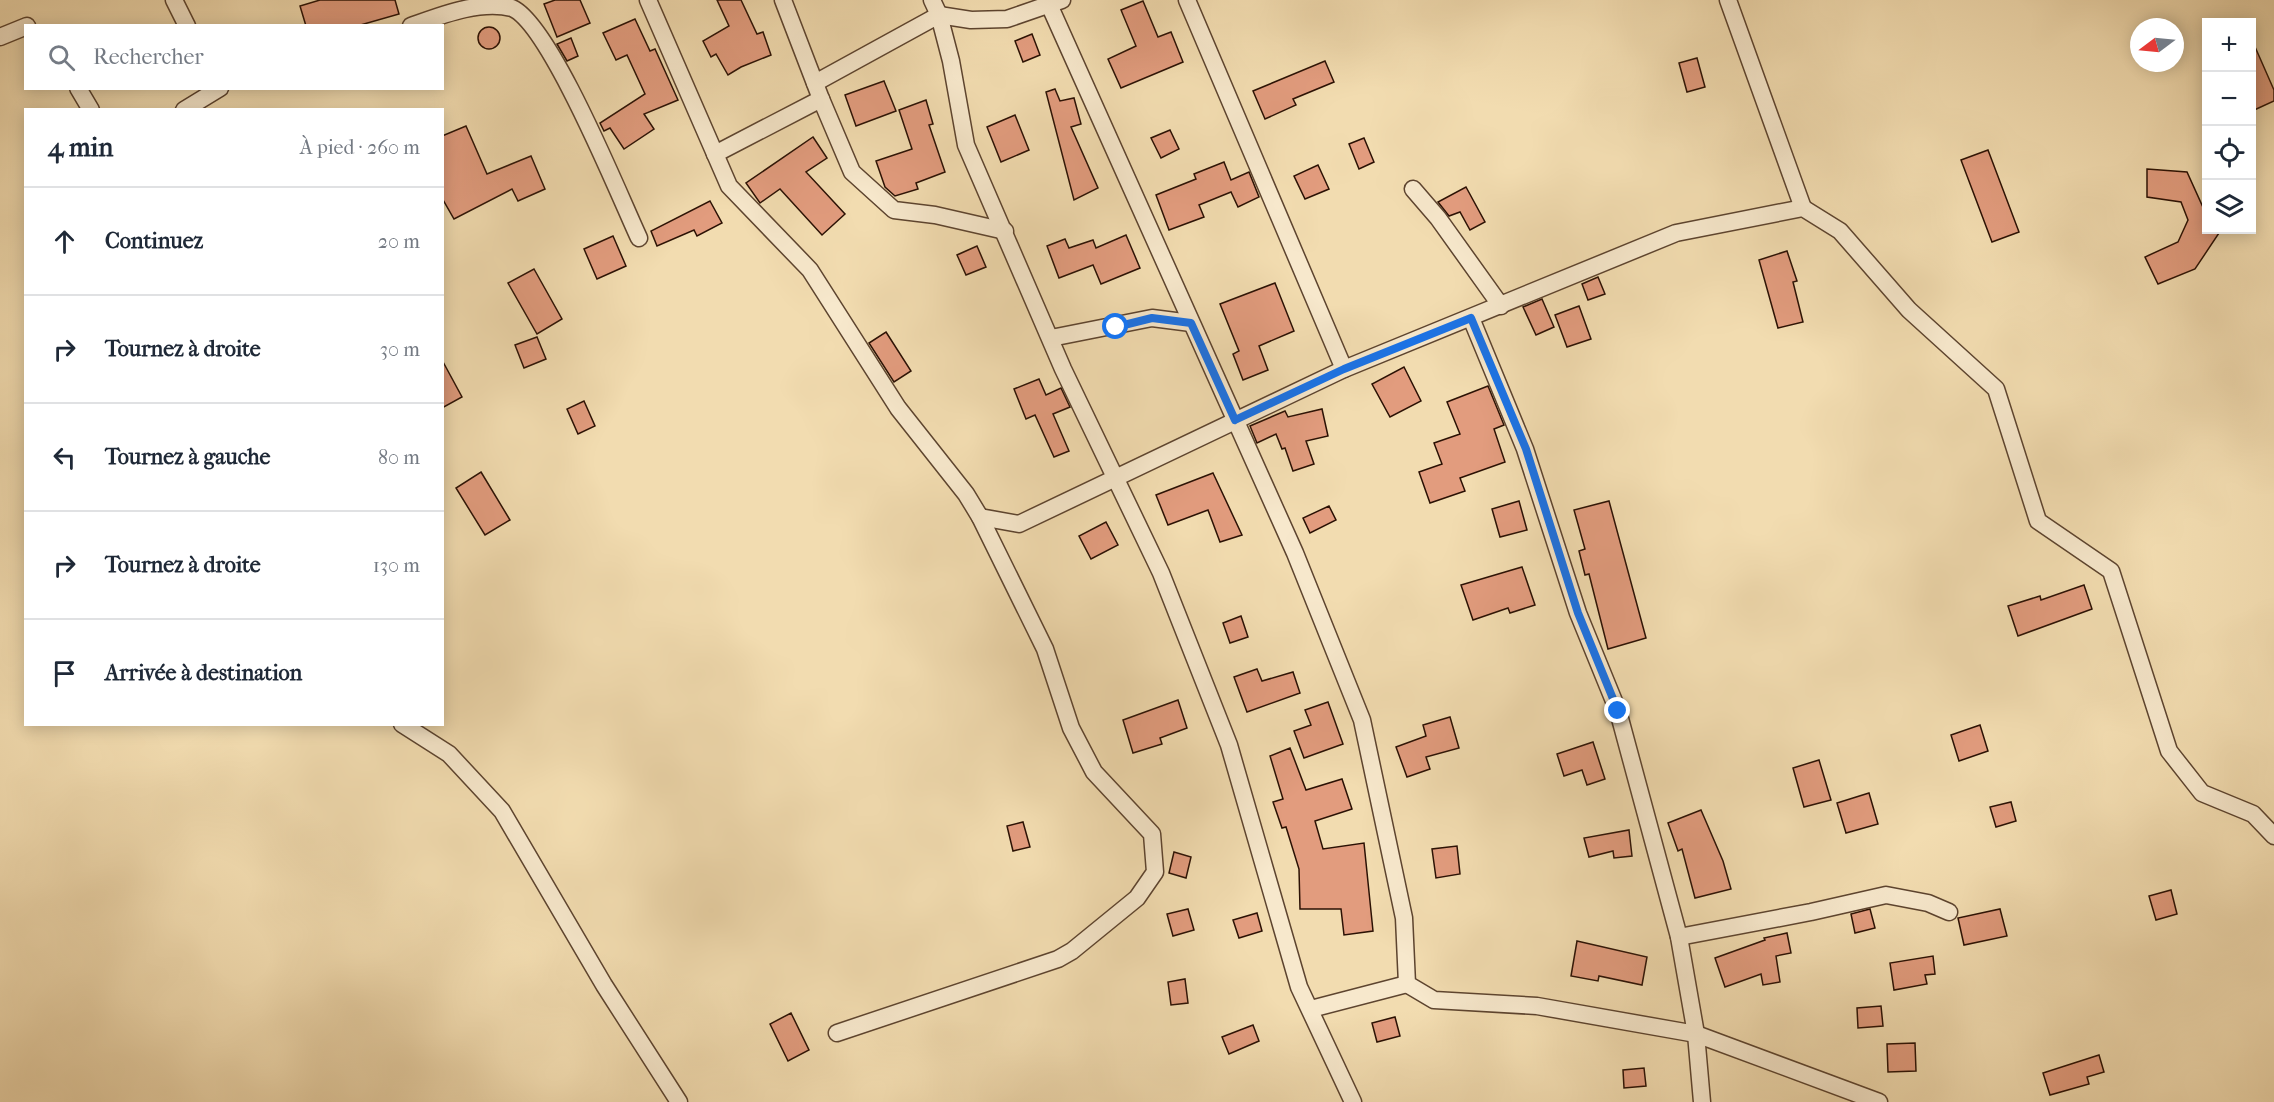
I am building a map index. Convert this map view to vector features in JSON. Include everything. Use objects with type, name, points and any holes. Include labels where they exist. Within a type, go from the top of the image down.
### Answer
[{"type":"street","points":[[174,0],[186,24]]},
{"type":"street","points":[[648,0],[729,186],[810,270],[898,408],[966,494],[980,517],[1045,649],[1071,728],[1094,772],[1152,834],[1155,872],[1137,897],[1072,951],[1058,959],[837,1033]]},
{"type":"street","points":[[783,0],[852,172],[894,210],[935,215],[1005,231]]},
{"type":"street","points":[[1187,0],[1344,369]]},
{"type":"street","points":[[1728,0],[1803,208],[1840,231],[1909,310],[1996,389],[2038,521],[2111,571],[2169,751],[2202,793],[2253,814],[2274,836]]},
{"type":"street","points":[[417,24],[484,2],[513,9],[542,36],[574,98],[639,238]]},
{"type":"street","points":[[936,8],[971,20],[1007,19],[1053,2],[1191,323],[1295,553],[1362,720],[1404,918],[1407,984]]},
{"type":"street","points":[[715,154],[818,91],[936,8]]},
{"type":"street","points":[[936,8],[966,145],[1051,339],[1161,573],[1229,745],[1299,987],[1353,1102]]},
{"type":"street","points":[[0,37],[24,27]]},
{"type":"street","points":[[79,90],[90,108]]},
{"type":"street","points":[[187,108],[217,90]]},
{"type":"street","points":[[1413,189],[1438,218],[1501,306]]},
{"type":"street","points":[[980,517],[1019,524],[1344,369],[1677,234],[1803,208]]},
{"type":"street","points":[[1051,339],[1152,318],[1191,323]]},
{"type":"street","points":[[1471,318],[1526,449],[1578,613],[1618,711],[1679,937],[1696,1034],[1702,1102]]},
{"type":"street","points":[[405,726],[449,754],[502,811],[604,985],[679,1102]]},
{"type":"street","points":[[1679,937],[1886,895],[1928,903],[1949,912]]},
{"type":"street","points":[[1311,1009],[1407,984],[1434,1000],[1537,1006],[1696,1034],[1878,1102]]},
{"type":"building","points":[[320,0],[395,0],[399,14],[364,24],[305,24],[300,6]]},
{"type":"building","points":[[555,0],[580,0],[590,23],[557,37],[544,4]]},
{"type":"building","points":[[717,0],[741,0],[757,34],[763,32],[771,55],[728,75],[716,54],[711,57],[703,41],[729,26]]},
{"type":"building","points":[[1143,1],[1158,37],[1171,32],[1183,62],[1121,88],[1108,59],[1136,46],[1121,10]]},
{"type":"building","points":[[635,19],[650,51],[655,49],[678,100],[644,114],[654,129],[624,149],[610,128],[604,131],[600,123],[645,94],[627,55],[616,60],[603,33]]},
{"type":"building","points":[[489,27],[497,30],[500,38],[497,46],[489,49],[481,46],[478,38],[481,30]]},
{"type":"building","points":[[1032,34],[1040,55],[1023,62],[1015,41]]},
{"type":"building","points":[[571,38],[578,56],[567,61],[557,44]]},
{"type":"building","points":[[2256,49],[2274,90],[2274,101],[2256,109]]},
{"type":"building","points":[[1697,58],[1705,87],[1687,92],[1679,63]]},
{"type":"building","points":[[1325,61],[1334,82],[1293,99],[1296,105],[1265,119],[1253,91]]},
{"type":"building","points":[[884,81],[896,111],[856,126],[845,95]]},
{"type":"building","points":[[1055,89],[1060,101],[1074,98],[1081,124],[1071,127],[1098,188],[1074,200],[1046,92]]},
{"type":"building","points":[[926,100],[933,124],[929,125],[945,172],[916,183],[918,189],[895,196],[885,187],[876,161],[912,149],[899,110]]},
{"type":"building","points":[[1015,115],[1029,150],[1001,162],[987,127]]},
{"type":"building","points":[[466,126],[487,174],[531,156],[545,189],[518,201],[512,189],[454,219],[444,202],[444,135]]},
{"type":"building","points":[[1170,130],[1179,149],[1161,158],[1151,138]]},
{"type":"building","points":[[813,137],[827,158],[806,172],[845,214],[822,235],[780,189],[760,203],[746,183]]},
{"type":"building","points":[[1364,138],[1374,162],[1359,169],[1349,144]]},
{"type":"building","points":[[1988,150],[2019,232],[1992,242],[1961,160]]},
{"type":"building","points":[[1224,162],[1231,180],[1249,172],[1259,197],[1238,207],[1231,192],[1199,205],[1204,217],[1169,230],[1156,195],[1196,179],[1194,174]]},
{"type":"building","points":[[1318,165],[1329,189],[1305,199],[1294,176]]},
{"type":"building","points":[[2147,169],[2187,172],[2202,205],[2202,234],[2218,234],[2195,269],[2158,284],[2145,257],[2178,242],[2188,220],[2181,202],[2147,197]]},
{"type":"building","points":[[1466,187],[1485,222],[1470,230],[1460,212],[1449,216],[1438,202]]},
{"type":"building","points":[[710,201],[722,223],[697,236],[694,230],[657,246],[651,231]]},
{"type":"building","points":[[1126,235],[1140,268],[1101,284],[1093,265],[1059,278],[1047,246],[1065,239],[1069,248],[1093,240],[1096,248]]},
{"type":"building","points":[[613,236],[626,266],[597,279],[584,249]]},
{"type":"building","points":[[977,246],[986,267],[966,275],[957,255]]},
{"type":"building","points":[[1787,251],[1797,281],[1793,282],[1803,322],[1778,328],[1759,260]]},
{"type":"building","points":[[534,269],[562,319],[537,334],[508,283]]},
{"type":"building","points":[[1598,277],[1605,294],[1588,300],[1582,284]]},
{"type":"building","points":[[1275,283],[1294,331],[1259,346],[1268,370],[1243,380],[1233,354],[1239,351],[1220,304]]},
{"type":"building","points":[[1542,299],[1554,327],[1536,335],[1523,307]]},
{"type":"building","points":[[1579,306],[1591,339],[1567,347],[1555,315]]},
{"type":"building","points":[[886,332],[911,371],[894,382],[869,343]]},
{"type":"building","points":[[537,337],[546,359],[524,368],[515,345]]},
{"type":"building","points":[[444,364],[462,397],[444,407]]},
{"type":"building","points":[[1404,367],[1421,401],[1390,417],[1372,384]]},
{"type":"building","points":[[1039,379],[1046,395],[1061,388],[1070,407],[1053,414],[1069,451],[1054,457],[1035,415],[1026,419],[1014,389]]},
{"type":"building","points":[[1488,386],[1504,425],[1494,429],[1505,462],[1460,478],[1465,491],[1430,503],[1419,472],[1442,464],[1434,443],[1460,434],[1447,402]]},
{"type":"building","points":[[584,401],[595,426],[578,434],[567,409]]},
{"type":"building","points":[[1322,409],[1328,436],[1306,441],[1314,464],[1293,471],[1285,448],[1282,449],[1276,434],[1257,443],[1250,426],[1285,411],[1288,417]]},
{"type":"building","points":[[481,472],[510,520],[485,535],[456,488]]},
{"type":"building","points":[[1213,473],[1242,535],[1220,542],[1208,510],[1168,525],[1156,495]]},
{"type":"building","points":[[1519,501],[1527,530],[1500,537],[1492,509]]},
{"type":"building","points":[[1609,501],[1646,638],[1608,649],[1589,574],[1585,575],[1579,551],[1585,549],[1574,510]]},
{"type":"building","points":[[1329,506],[1336,520],[1310,533],[1303,518]]},
{"type":"building","points":[[1106,522],[1118,545],[1091,559],[1079,536]]},
{"type":"building","points":[[1522,567],[1535,605],[1510,613],[1508,608],[1473,620],[1461,585]]},
{"type":"building","points":[[2084,585],[2092,609],[2018,636],[2008,606],[2040,596],[2041,600]]},
{"type":"building","points":[[1241,616],[1248,637],[1230,643],[1223,623]]},
{"type":"building","points":[[1257,669],[1262,681],[1293,672],[1300,693],[1247,712],[1234,677]]},
{"type":"building","points":[[1178,700],[1187,728],[1160,738],[1162,744],[1133,753],[1123,720]]},
{"type":"building","points":[[1328,702],[1343,744],[1304,758],[1294,731],[1311,725],[1305,710]]},
{"type":"building","points":[[1450,717],[1459,748],[1426,757],[1430,769],[1407,777],[1396,747],[1426,736],[1423,725]]},
{"type":"building","points":[[1980,725],[1988,751],[1959,761],[1951,735]]},
{"type":"building","points":[[1593,742],[1605,779],[1587,785],[1582,770],[1564,776],[1557,754]]},
{"type":"building","points":[[1290,748],[1306,790],[1342,779],[1352,809],[1315,821],[1323,849],[1364,843],[1373,931],[1344,935],[1341,909],[1300,909],[1299,869],[1286,827],[1282,828],[1273,802],[1283,799],[1270,756]]},
{"type":"building","points":[[1819,760],[1831,800],[1804,807],[1793,768]]},
{"type":"building","points":[[1869,793],[1878,824],[1846,833],[1837,803]]},
{"type":"building","points":[[2011,802],[2016,821],[1996,827],[1990,807]]},
{"type":"building","points":[[1701,810],[1723,861],[1731,889],[1695,898],[1682,849],[1678,851],[1668,823]]},
{"type":"building","points":[[1023,822],[1030,847],[1013,851],[1007,826]]},
{"type":"building","points":[[1629,830],[1632,856],[1614,858],[1613,851],[1589,857],[1584,838]]},
{"type":"building","points":[[1457,846],[1460,874],[1436,878],[1432,849]]},
{"type":"building","points":[[1174,852],[1191,857],[1186,878],[1169,873]]},
{"type":"building","points":[[2171,890],[2177,914],[2156,920],[2149,896]]},
{"type":"building","points":[[1188,909],[1194,930],[1173,936],[1167,914]]},
{"type":"building","points":[[1870,909],[1875,928],[1855,933],[1851,914]]},
{"type":"building","points":[[2000,909],[2007,936],[1964,945],[1958,918]]},
{"type":"building","points":[[1257,913],[1262,931],[1239,938],[1233,920]]},
{"type":"building","points":[[1787,933],[1791,953],[1776,956],[1780,982],[1763,985],[1761,974],[1725,987],[1715,958],[1765,940],[1764,938]]},
{"type":"building","points":[[1577,941],[1647,957],[1642,985],[1599,976],[1598,981],[1571,976]]},
{"type":"building","points":[[1933,956],[1935,974],[1925,975],[1927,984],[1894,990],[1890,963]]},
{"type":"building","points":[[1185,979],[1188,1003],[1171,1005],[1168,982]]},
{"type":"building","points":[[1881,1006],[1883,1026],[1858,1028],[1857,1008]]},
{"type":"building","points":[[791,1013],[809,1050],[788,1061],[770,1024]]},
{"type":"building","points":[[1395,1017],[1400,1036],[1377,1042],[1372,1023]]},
{"type":"building","points":[[1253,1025],[1259,1041],[1229,1054],[1222,1037]]},
{"type":"building","points":[[1915,1043],[1916,1071],[1888,1072],[1887,1044]]},
{"type":"building","points":[[2099,1055],[2104,1072],[2087,1077],[2089,1084],[2050,1095],[2043,1073]]},
{"type":"building","points":[[1644,1068],[1646,1086],[1624,1088],[1623,1070]]},
{"type":"route","points":[[1116,327],[1152,318],[1191,323],[1235,420],[1344,369],[1471,318],[1526,449],[1578,613],[1618,711]]}]
